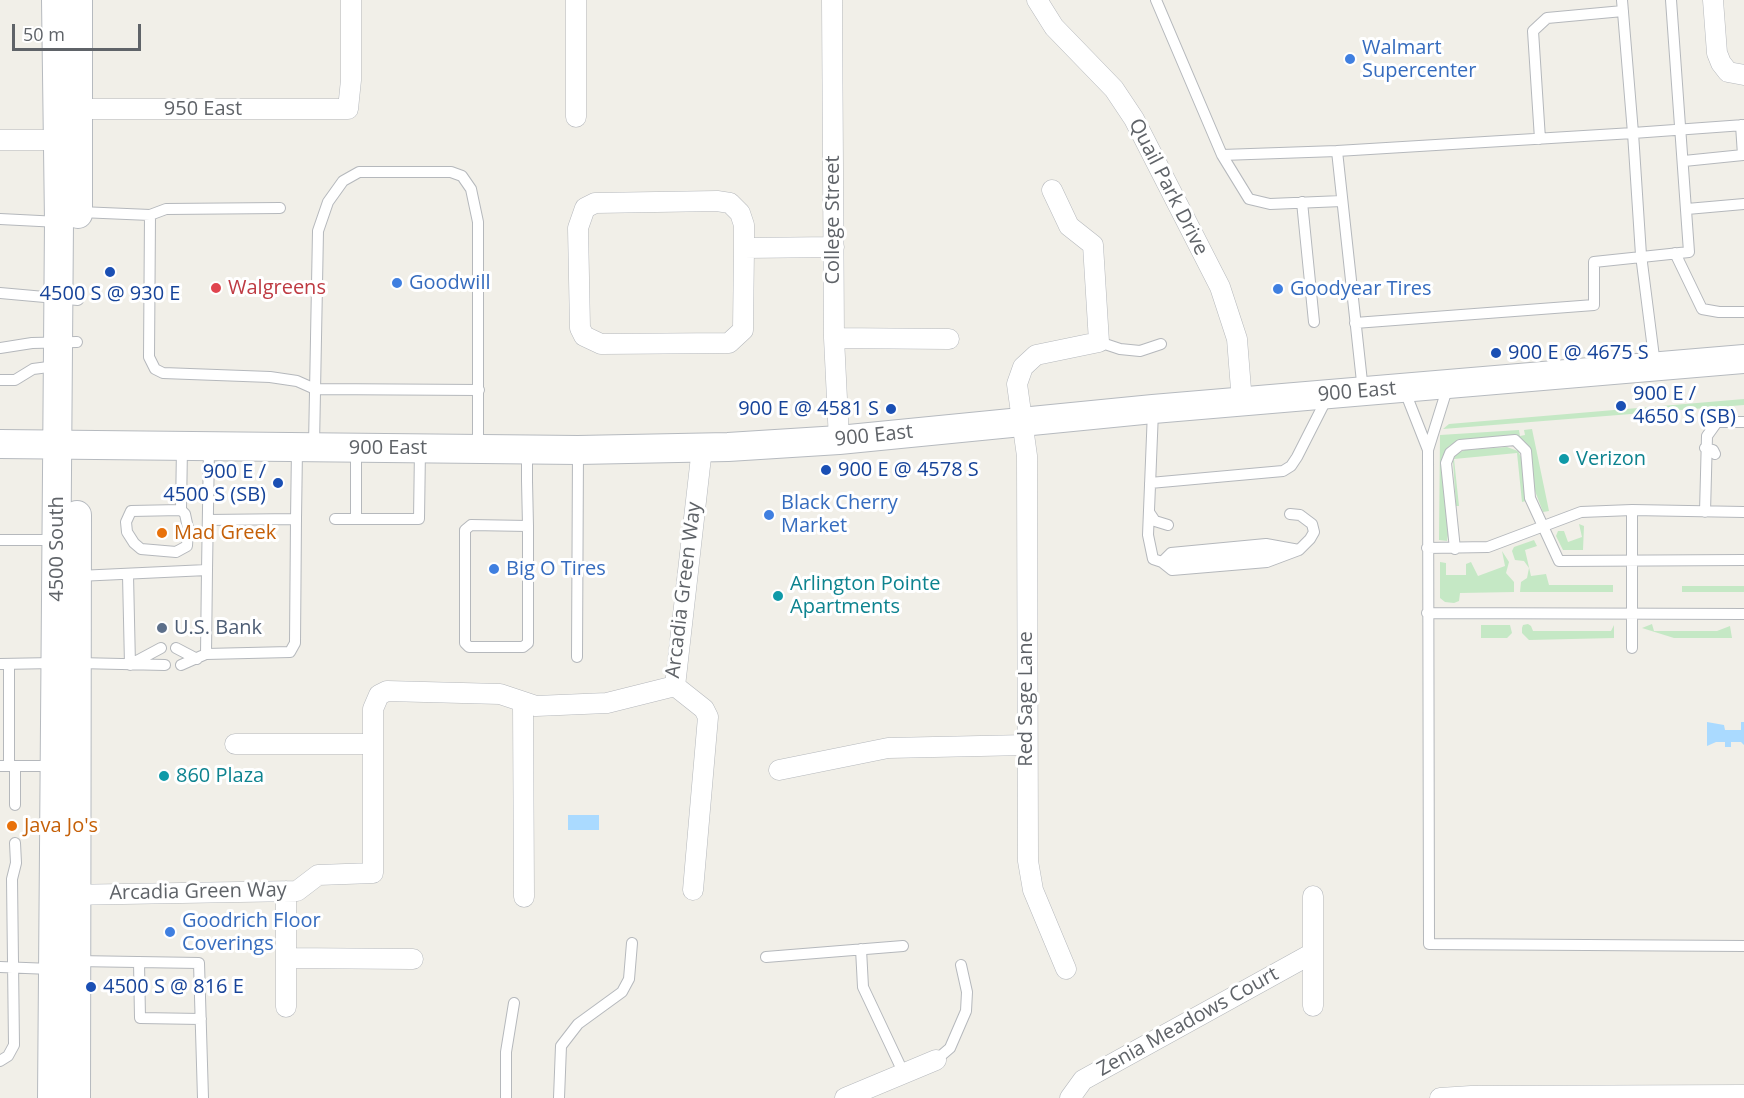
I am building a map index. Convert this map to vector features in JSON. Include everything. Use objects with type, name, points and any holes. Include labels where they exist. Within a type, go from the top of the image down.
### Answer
[{"type":"main road","name":"4500 South","points":[[56,0],[68,109],[57,140],[65,215]]},
{"type":"main road","name":"4500 South","points":[[52,1098],[64,965],[67,576],[65,350],[68,299],[65,215],[68,109],[78,0]]},
{"type":"main road","name":"900 East","points":[[0,444],[196,448],[578,450],[702,448],[839,440],[1153,409],[1744,359]]},
{"type":"main road","name":"4500 South","points":[[67,446],[57,540],[67,576]]},
{"type":"main road","name":"4500 South","points":[[65,895],[55,766],[66,663]]},
{"type":"main road","name":"4500 South","points":[[64,965],[76,1098]]},
{"type":"street","name":"950 East","points":[[68,109],[348,109],[351,80],[351,0]]},
{"type":"street","points":[[576,0],[576,117]]},
{"type":"street","name":"College Street","points":[[832,0],[834,338],[839,440]]},
{"type":"street","name":"Quail Park Drive","points":[[1037,0],[1054,27],[1114,89],[1134,119],[1204,256],[1220,288],[1237,339],[1242,402]]},
{"type":"street","points":[[1713,0],[1717,53],[1721,63],[1728,72],[1744,75]]},
{"type":"street","points":[[0,140],[57,140]]},
{"type":"street","points":[[1052,190],[1069,226],[1094,245],[1099,342]]},
{"type":"street","points":[[595,203],[730,203],[740,213],[744,225],[744,248],[743,330],[729,343],[602,344],[584,336],[579,319],[578,228],[585,208],[595,203]]},
{"type":"street","points":[[744,248],[834,247]]},
{"type":"street","points":[[834,338],[949,339]]},
{"type":"street","name":"Red Sage Lane","points":[[1066,969],[1033,890],[1028,861],[1027,456],[1017,384],[1023,367],[1036,355],[1099,342]]},
{"type":"street","name":"Arcadia Green Way","points":[[65,895],[297,891],[318,875],[373,873],[373,709],[379,695],[387,691],[500,694],[537,706],[607,703],[675,686],[702,448]]},
{"type":"street","points":[[675,686],[705,709],[708,717],[693,890]]},
{"type":"street","points":[[523,703],[524,897]]},
{"type":"street","points":[[235,744],[373,744]]},
{"type":"street","points":[[779,770],[888,748],[1026,745]]},
{"type":"street","points":[[286,891],[286,1007]]},
{"type":"street","points":[[1313,896],[1313,1006]]},
{"type":"street","name":"Zenia Meadows Court","points":[[1070,1098],[1083,1080],[1313,952]]},
{"type":"street","points":[[286,958],[413,959]]},
{"type":"street","points":[[845,1098],[936,1060]]},
{"type":"street","points":[[1440,1098],[1482,1095],[1744,1095]]},
{"type":"lane","points":[[1156,0],[1221,155],[1249,199],[1270,204],[1342,201]]},
{"type":"lane","points":[[1355,322],[1594,305],[1594,262],[1641,255],[1689,252],[1671,0]]},
{"type":"lane","points":[[1540,139],[1533,31],[1547,18],[1623,5],[1641,255],[1656,367]]},
{"type":"lane","points":[[1221,155],[1337,151],[1743,125],[1743,155],[1684,161]]},
{"type":"lane","points":[[1337,151],[1363,392]]},
{"type":"lane","points":[[202,656],[180,660],[202,656],[284,653],[294,648],[296,519],[315,389],[318,231],[328,202],[343,181],[359,172],[451,172],[462,176],[471,189],[478,222],[478,449]]},
{"type":"lane","points":[[1302,202],[1314,322]]},
{"type":"lane","points":[[1687,209],[1744,204]]},
{"type":"lane","points":[[0,219],[65,215],[150,214],[166,209],[280,208]]},
{"type":"lane","points":[[150,214],[149,357],[155,369],[163,373],[270,377],[297,381],[315,389],[479,390]]},
{"type":"lane","points":[[1675,253],[1702,309],[1744,312]]},
{"type":"lane","points":[[0,293],[68,299]]},
{"type":"lane","points":[[1099,342],[1120,350],[1140,351],[1161,344]]},
{"type":"lane","points":[[0,348],[65,350]]},
{"type":"lane","points":[[0,380],[15,380],[65,350]]},
{"type":"lane","points":[[1448,384],[1428,450],[1429,944],[1744,946]]},
{"type":"lane","points":[[1404,388],[1428,450]]},
{"type":"lane","points":[[1150,483],[1283,471],[1291,466],[1297,457],[1329,394]]},
{"type":"lane","points":[[1153,409],[1149,512],[1150,549],[1153,559],[1162,562],[1299,550],[1314,532],[1312,524],[1300,515],[1290,514]]},
{"type":"lane","points":[[1706,509],[1705,448],[1707,436],[1717,422],[1744,422]]},
{"type":"lane","points":[[1455,549],[1446,463],[1450,453],[1460,445],[1515,440],[1526,451],[1530,498],[1559,561],[1744,560]]},
{"type":"lane","points":[[181,510],[196,448]]},
{"type":"lane","points":[[196,448],[208,520],[202,656]]},
{"type":"lane","points":[[356,448],[356,519]]},
{"type":"lane","points":[[335,519],[418,519],[420,448]]},
{"type":"lane","points":[[1705,448],[1713,450],[1715,454]]},
{"type":"lane","points":[[528,449],[528,526],[528,643],[523,647],[470,647],[465,644],[465,530],[471,525],[528,526]]},
{"type":"lane","points":[[577,657],[578,450]]},
{"type":"lane","points":[[1706,509],[1716,498]]},
{"type":"lane","points":[[1427,548],[1488,547],[1542,524],[1581,512],[1706,509],[1744,512]]},
{"type":"lane","points":[[181,510],[186,514],[187,546],[176,552],[151,551],[134,543],[127,532],[126,522],[131,511],[181,510]]},
{"type":"lane","points":[[1632,510],[1632,648]]},
{"type":"lane","points":[[1149,512],[1155,521],[1168,525]]},
{"type":"lane","points":[[208,520],[296,519]]},
{"type":"lane","points":[[0,540],[57,540]]},
{"type":"lane","points":[[67,576],[207,570]]},
{"type":"lane","points":[[128,575],[130,665]]},
{"type":"lane","points":[[1427,613],[1744,614]]},
{"type":"lane","points":[[15,805],[8,766],[4,664],[130,665],[164,660],[130,665]]},
{"type":"lane","points":[[8,766],[55,766]]},
{"type":"lane","points":[[0,1060],[8,1056],[14,1045],[12,879],[16,863],[15,843]]},
{"type":"lane","points":[[559,1098],[561,1046],[578,1024],[622,992],[628,979],[632,943]]},
{"type":"lane","points":[[766,957],[903,946]]},
{"type":"lane","points":[[861,949],[863,987],[904,1074]]},
{"type":"lane","points":[[0,967],[139,962],[199,963],[203,1098]]},
{"type":"lane","points":[[139,962],[140,1018],[201,1019]]},
{"type":"lane","points":[[936,1060],[950,1048],[966,1011],[968,992],[961,965]]},
{"type":"lane","points":[[506,1098],[506,1052],[514,1003]]},
{"type":"green space","points":[[1744,399],[1744,405],[1443,429],[1449,424]]},
{"type":"green space","points":[[1532,429],[1549,511],[1543,512],[1535,491],[1530,451],[1489,438],[1460,440],[1449,446],[1442,457],[1448,535],[1447,541],[1439,540],[1440,435],[1519,430],[1520,436],[1525,435],[1524,430]]},
{"type":"green space","points":[[1507,447],[1518,451],[1521,457],[1526,501],[1522,502],[1517,453],[1454,459],[1459,506],[1456,506],[1453,461],[1456,454],[1465,450]]},
{"type":"green space","points":[[1579,524],[1584,526],[1583,550],[1563,550],[1556,536],[1558,531],[1564,531],[1568,542],[1582,537]]},
{"type":"green space","points":[[1534,540],[1537,546],[1525,550],[1531,576],[1546,574],[1549,585],[1613,585],[1613,592],[1520,592],[1521,582],[1527,578],[1529,568],[1524,561],[1515,560],[1512,551],[1514,547]]},
{"type":"green space","points":[[1502,551],[1509,562],[1506,573],[1514,582],[1514,592],[1460,593],[1459,601],[1454,603],[1445,602],[1440,598],[1440,562],[1446,563],[1446,575],[1466,575],[1466,564],[1471,562],[1478,576],[1505,566]]},
{"type":"green space","points":[[1682,586],[1744,586],[1744,592],[1682,592]]},
{"type":"green space","points":[[1528,624],[1533,631],[1611,631],[1614,625],[1614,638],[1529,640],[1522,633],[1523,625]]},
{"type":"green space","points":[[1652,624],[1654,631],[1717,631],[1730,626],[1732,638],[1674,638],[1642,628]]},
{"type":"green space","points":[[1481,625],[1510,625],[1512,633],[1507,638],[1481,638]]},
{"type":"water","points":[[1707,722],[1724,725],[1725,730],[1741,730],[1741,722],[1744,722],[1744,745],[1741,742],[1731,742],[1731,747],[1725,747],[1725,742],[1716,742],[1707,746]]},
{"type":"water","points":[[568,815],[599,815],[599,830],[568,830]]},
{"type":"place","name":"Walmart Supercenter","points":[[1350,59]]},
{"type":"place","name":"4500 S @ 930 E","points":[[110,272]]},
{"type":"place","name":"Goodwill","points":[[397,283]]},
{"type":"place","name":"Walgreens","points":[[216,288]]},
{"type":"place","name":"Goodyear Tires","points":[[1278,289]]},
{"type":"place","name":"900 E @ 4675 S","points":[[1496,353]]},
{"type":"place","name":"900 E / 4650 S (SB)","points":[[1621,406]]},
{"type":"place","name":"900 E @ 4581 S","points":[[891,409]]},
{"type":"place","name":"Verizon","points":[[1564,459]]},
{"type":"place","name":"900 E @ 4578 S","points":[[826,470]]},
{"type":"place","name":"900 E / 4500 S (SB)","points":[[278,483]]},
{"type":"place","name":"Black Cherry Market","points":[[769,515]]},
{"type":"place","name":"Mad Greek","points":[[162,533]]},
{"type":"place","name":"Big O Tires","points":[[494,569]]},
{"type":"place","name":"Arlington Pointe Apartments","points":[[778,596]]},
{"type":"place","name":"U.S. Bank","points":[[162,628]]},
{"type":"place","name":"860 Plaza","points":[[164,776]]},
{"type":"place","name":"Java Jo's","points":[[12,826]]},
{"type":"place","name":"Goodrich Floor Coverings","points":[[170,932]]},
{"type":"place","name":"4500 S @ 816 E","points":[[91,987]]}]
